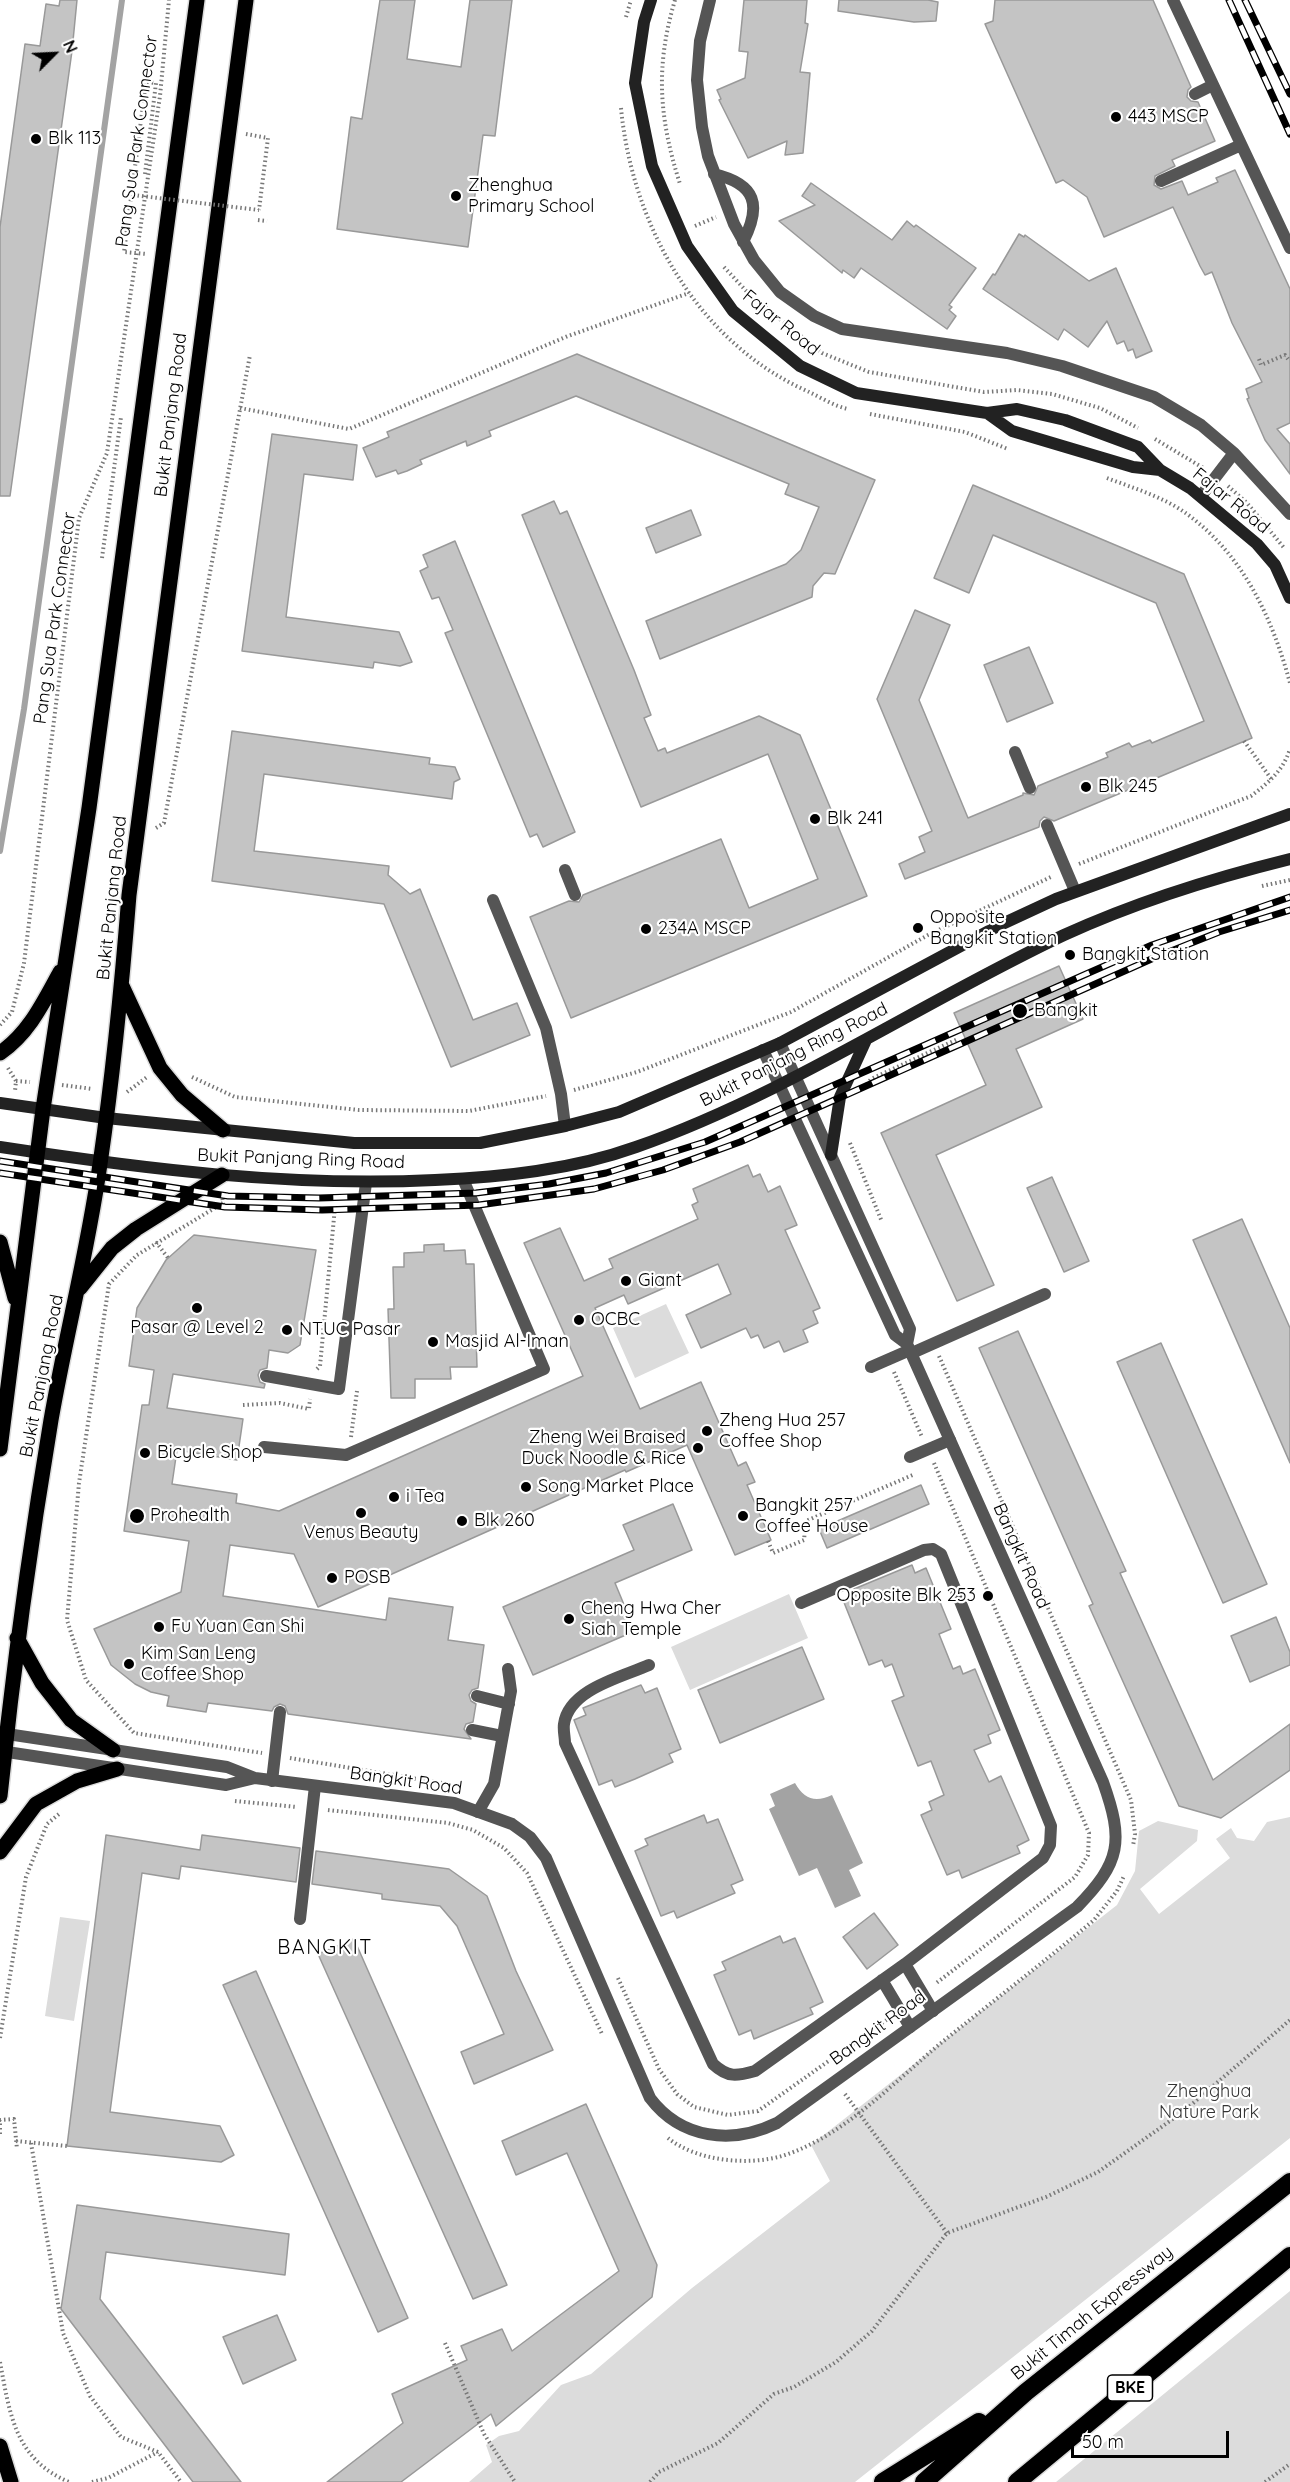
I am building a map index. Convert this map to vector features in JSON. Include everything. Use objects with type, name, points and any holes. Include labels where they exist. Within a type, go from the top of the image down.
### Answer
[{"type":"highway","name":"Bukit Timah Expressway","points":[[924,2482],[1026,2392],[1290,2182]]},
{"type":"highway","name":"BKE","points":[[1017,2482],[1290,2256]]},
{"type":"highway","points":[[883,2482],[1026,2392]]},
{"type":"main road","name":"Bukit Panjang Road","points":[[0,1449],[43,1109],[89,808],[197,0]]},
{"type":"main road","name":"Bukit Panjang Road","points":[[0,1796],[3,1733],[17,1638],[52,1418],[79,1289],[100,1163],[122,986],[137,838],[227,131],[246,0]]},
{"type":"main road","name":"Fajar Road","points":[[651,0],[644,22],[635,83],[652,166],[687,246],[734,311],[800,366],[856,393],[987,413],[1017,409],[1065,420],[1138,447],[1160,470],[1201,496],[1257,544],[1275,565],[1289,592]]},
{"type":"main road","name":"Fajar Road","points":[[987,413],[1012,431],[1132,467],[1160,470]]},
{"type":"main road","points":[[1285,815],[1290,806]]},
{"type":"main road","name":"Bukit Panjang Ring Road","points":[[0,1103],[106,1118],[354,1143],[438,1145],[480,1143],[565,1126],[619,1112],[780,1043],[1000,925],[1075,891],[1285,815]]},
{"type":"main road","name":"Bukit Panjang Ring Road","points":[[0,1148],[100,1163],[222,1176],[366,1183],[511,1175],[634,1148],[734,1107],[798,1077],[1067,934],[1196,884],[1290,859]]},
{"type":"main road","points":[[0,1053],[15,1042],[34,1019],[64,964]]},
{"type":"main road","points":[[122,986],[160,1068],[182,1095],[223,1130]]},
{"type":"main road","points":[[831,1155],[840,1097],[867,1039]]},
{"type":"main road","points":[[79,1289],[112,1248],[136,1229],[222,1176]]},
{"type":"main road","points":[[0,1242],[18,1307]]},
{"type":"main road","points":[[17,1638],[42,1683],[71,1720],[113,1750]]},
{"type":"main road","points":[[0,1852],[36,1804],[77,1781],[117,1769]]},
{"type":"main road","points":[[0,2446],[11,2482]]},
{"type":"street","points":[[710,0],[700,41],[697,80],[702,127],[727,212],[762,271],[780,292],[814,316],[832,325],[852,330],[1000,351],[1062,366],[1154,397],[1201,425],[1234,453],[1290,514]]},
{"type":"street","points":[[1173,0],[1290,248]]},
{"type":"street","points":[[1195,94],[1213,85]]},
{"type":"street","points":[[1161,180],[1241,145]]},
{"type":"street","points":[[714,174],[745,186],[751,196],[753,217],[743,242]]},
{"type":"street","points":[[1201,496],[1234,453]]},
{"type":"street","points":[[1015,752],[1030,788]]},
{"type":"street","points":[[1047,825],[1075,891]]},
{"type":"street","points":[[565,870],[575,895]]},
{"type":"street","points":[[493,900],[546,1028],[561,1094],[565,1126]]},
{"type":"street","name":"Bangkit Road","points":[[780,1043],[798,1077],[910,1329],[910,1349]]},
{"type":"street","name":"Bangkit Road","points":[[3,1733],[227,1767],[255,1778],[454,1803],[512,1824],[530,1837],[546,1858],[650,2098],[663,2115],[686,2127],[712,2135],[735,2136],[757,2133],[777,2123],[1077,1907],[1098,1886],[1113,1860],[1117,1838],[1114,1813],[1103,1782],[910,1349],[895,1335],[763,1050]]},
{"type":"street","points":[[264,1447],[346,1455],[544,1368],[463,1179]]},
{"type":"street","points":[[266,1376],[339,1389],[366,1183]]},
{"type":"street","points":[[871,1367],[910,1349],[933,1343],[1045,1294]]},
{"type":"street","points":[[910,1457],[950,1440]]},
{"type":"street","points":[[649,1665],[582,1695],[570,1707],[564,1724],[565,1743],[713,2064],[724,2074],[736,2077],[755,2071],[905,1964],[1043,1858],[1050,1845],[1051,1826],[941,1554],[933,1549],[924,1550],[801,1603]]},
{"type":"street","points":[[478,1812],[494,1784],[511,1684],[507,1669]]},
{"type":"street","points":[[477,1696],[508,1704]]},
{"type":"street","points":[[272,1780],[280,1712]]},
{"type":"street","points":[[472,1730],[502,1736]]},
{"type":"street","name":"Bangkit Road","points":[[2,1752],[226,1785],[255,1778]]},
{"type":"street","points":[[300,1919],[315,1786]]},
{"type":"street","points":[[905,1964],[933,2010]]},
{"type":"street","points":[[882,1980],[910,2027]]},
{"type":"path","name":"Pang Sua Park Connector","points":[[0,1025],[12,1012],[24,963],[80,518],[107,453],[160,96],[169,0]]},
{"type":"path","points":[[625,27],[631,0]]},
{"type":"path","points":[[669,19],[675,0]]},
{"type":"path","points":[[144,192],[156,83],[146,82],[124,252],[162,255]]},
{"type":"path","points":[[621,98],[624,132],[633,178],[668,259],[689,293],[713,324],[750,358],[784,381],[853,410]]},
{"type":"path","points":[[133,195],[259,210],[268,138],[227,131]]},
{"type":"path","points":[[695,226],[727,212]]},
{"type":"path","points":[[258,220],[267,221]]},
{"type":"path","points":[[240,408],[349,429],[568,336],[689,293]]},
{"type":"path","points":[[137,838],[164,823],[250,355]]},
{"type":"path","points":[[1259,359],[1261,365],[1285,355],[1287,359]]},
{"type":"path","points":[[863,412],[965,432],[1018,451]]},
{"type":"path","points":[[1097,475],[1151,495],[1185,512],[1217,539],[1235,561],[1267,614],[1290,683]]},
{"type":"path","points":[[1244,741],[1272,780]]},
{"type":"path","points":[[187,1073],[200,1083],[234,1097],[359,1110],[469,1111],[561,1094],[637,1072],[791,1012],[928,935],[1066,870],[1251,796],[1272,780],[1285,764],[1290,749]]},
{"type":"path","points":[[1262,886],[1290,880]]},
{"type":"path","points":[[859,1094],[871,1079],[958,1039]]},
{"type":"path","points":[[16,1081],[125,1094]]},
{"type":"path","points":[[850,1137],[850,1147],[882,1224]]},
{"type":"path","points":[[222,1176],[223,1203],[137,1255],[109,1284],[80,1483],[67,1620],[86,1680],[134,1733],[444,1784]]},
{"type":"path","points":[[243,1405],[280,1403],[309,1408],[312,1375],[320,1366],[335,1207]]},
{"type":"path","points":[[156,1242],[168,1258]]},
{"type":"path","points":[[933,1343],[1131,1800],[1135,1834],[1131,1853]]},
{"type":"path","points":[[768,1541],[773,1553],[804,1540],[806,1521],[934,1465]]},
{"type":"path","points":[[224,1799],[447,1823],[473,1830],[504,1848],[526,1873],[605,2041]]},
{"type":"path","points":[[0,2038],[26,1877],[47,1824],[65,1807]]},
{"type":"path","points":[[663,2133],[678,2146],[714,2157],[741,2161],[781,2156],[812,2143],[858,2113],[1095,1920],[1118,1892],[1125,1872]]},
{"type":"path","points":[[614,1969],[659,2069],[677,2094],[694,2107],[728,2115],[758,2111],[901,2011]]},
{"type":"path","points":[[650,2482],[659,2472],[718,2443],[774,2394],[794,2386],[836,2362],[872,2331],[947,2233],[1046,2197],[1098,2172],[1184,2110],[1290,2020]]},
{"type":"path","points":[[836,2081],[947,2233]]},
{"type":"path","points":[[0,2134],[0,2120],[14,2119],[17,2149]]},
{"type":"path","points":[[16,2141],[67,2146]]},
{"type":"path","points":[[31,2143],[63,2333],[90,2396],[121,2437],[158,2452],[181,2482]]},
{"type":"path","points":[[445,2343],[484,2434],[515,2482]]},
{"type":"path","points":[[0,2362],[8,2402],[19,2438],[32,2459],[51,2474],[69,2482]]},
{"type":"path","points":[[92,2482],[108,2478],[158,2452]]},
{"type":"path","points":[[1265,2482],[1290,2464]]},
{"type":"green space","points":[[666,1304],[689,1353],[635,1378],[613,1328]]},
{"type":"green space","points":[[789,1594],[808,1638],[690,1690],[671,1647]]},
{"type":"green space","name":"Zhenghua Nature Park","points":[[1290,1817],[1290,2138],[855,2482],[469,2482],[492,2462],[486,2445],[499,2436],[519,2431],[561,2385],[591,2374],[692,2288],[830,2181],[811,2145],[1117,1905],[1135,1871],[1139,1831],[1158,1821],[1198,1830],[1197,1841],[1140,1889],[1159,1914],[1230,1858],[1216,1839],[1231,1828],[1237,1838],[1254,1841],[1267,1822]]},
{"type":"green space","points":[[60,1917],[90,1921],[74,2021],[45,2016]]},
{"type":"green space","points":[[1290,2291],[1290,2482],[1056,2482]]},
{"type":"shaded area","points":[[795,1783],[802,1793],[810,1798],[820,1799],[832,1795],[863,1863],[849,1870],[861,1896],[835,1908],[817,1868],[799,1876],[769,1809],[775,1806],[770,1794]]},
{"type":"building","name":"Blk 113","points":[[60,0],[77,0],[72,51],[10,496],[0,496],[0,227],[25,44],[40,46],[46,4],[59,6]]},
{"type":"building","points":[[380,0],[415,0],[407,59],[461,67],[470,0],[512,0],[495,136],[483,135],[468,247],[337,229],[351,117],[362,119]]},
{"type":"building","points":[[744,0],[807,0],[805,23],[808,24],[800,72],[810,73],[803,153],[785,155],[787,141],[748,158],[719,100],[721,99],[717,90],[745,78],[748,52],[739,51]]},
{"type":"building","points":[[839,0],[938,2],[936,21],[914,22],[838,11]]},
{"type":"building","name":"443 MSCP","points":[[995,0],[1153,0],[1191,87],[1187,97],[1191,101],[1198,102],[1215,141],[1172,160],[1175,166],[1155,176],[1154,185],[1161,189],[1182,181],[1188,195],[1218,182],[1216,178],[1235,170],[1290,289],[1290,423],[1277,429],[1290,444],[1290,474],[1265,440],[1247,399],[1249,398],[1246,389],[1262,382],[1232,323],[1212,272],[1205,275],[1173,207],[1104,237],[1087,197],[1063,180],[1056,183],[985,24],[993,21]]},
{"type":"building","points":[[811,183],[892,240],[907,221],[976,268],[949,305],[952,307],[949,310],[956,316],[947,329],[861,268],[854,278],[843,270],[842,273],[779,221],[815,205],[802,196]]},
{"type":"building","points":[[1019,234],[1024,237],[1025,235],[1089,281],[1116,268],[1152,351],[1136,358],[1133,349],[1128,351],[1124,341],[1117,344],[1107,321],[1088,347],[1064,329],[1058,340],[983,289],[993,274],[995,275]]},
{"type":"building","points":[[577,354],[875,480],[835,574],[824,573],[813,586],[812,597],[660,659],[646,621],[786,564],[801,550],[819,507],[785,494],[789,484],[576,396],[489,431],[491,436],[467,446],[466,441],[420,460],[422,464],[407,471],[398,474],[396,470],[376,477],[363,448],[389,437],[387,432]]},
{"type":"building","points":[[272,434],[357,445],[353,480],[304,474],[286,617],[399,632],[412,662],[400,666],[374,662],[373,668],[242,651]]},
{"type":"building","points":[[973,485],[1184,574],[1252,738],[1054,821],[1044,817],[1039,827],[905,879],[899,864],[925,852],[919,837],[932,831],[877,699],[915,610],[950,625],[919,700],[968,818],[1023,795],[1023,793],[1034,795],[1038,786],[1108,757],[1106,753],[1129,743],[1132,747],[1150,740],[1152,743],[1204,721],[1156,603],[993,535],[969,593],[934,578]]},
{"type":"building","points":[[554,501],[560,514],[567,511],[634,670],[651,715],[644,718],[658,751],[665,748],[667,753],[759,716],[800,735],[867,896],[571,1018],[530,917],[569,901],[579,902],[583,895],[721,839],[749,908],[818,879],[768,754],[641,807],[522,515]]},
{"type":"building","points":[[691,510],[701,535],[656,553],[646,528]]},
{"type":"building","points":[[455,541],[575,832],[543,847],[537,834],[530,837],[445,633],[453,630],[439,597],[432,599],[420,571],[428,567],[423,555]]},
{"type":"building","points":[[1029,647],[1053,703],[1007,722],[984,665]]},
{"type":"building","points":[[232,731],[430,758],[429,764],[455,767],[460,779],[454,782],[452,799],[264,774],[254,851],[389,866],[388,875],[410,894],[420,889],[473,1020],[517,1003],[530,1035],[451,1067],[384,904],[212,881]]},
{"type":"building","points":[[1059,966],[1083,1019],[1016,1049],[1042,1107],[936,1155],[994,1285],[957,1301],[881,1133],[986,1085],[954,1013]]},
{"type":"building","points":[[748,1165],[753,1177],[760,1174],[768,1192],[780,1186],[797,1225],[785,1230],[820,1308],[813,1311],[818,1323],[803,1330],[808,1342],[784,1352],[779,1341],[764,1348],[758,1335],[751,1338],[746,1328],[701,1348],[686,1315],[731,1294],[718,1264],[628,1304],[624,1295],[595,1308],[640,1409],[701,1382],[738,1466],[746,1462],[755,1482],[747,1485],[771,1540],[735,1555],[687,1445],[626,1472],[625,1470],[318,1607],[294,1554],[230,1545],[223,1596],[386,1620],[389,1598],[453,1607],[448,1640],[484,1645],[478,1688],[472,1690],[469,1695],[471,1701],[476,1704],[473,1722],[466,1724],[464,1729],[471,1739],[288,1714],[285,1706],[280,1704],[272,1711],[208,1703],[206,1712],[167,1706],[169,1696],[151,1692],[135,1684],[111,1665],[94,1629],[181,1592],[189,1541],[124,1531],[142,1405],[149,1405],[154,1370],[129,1366],[137,1308],[166,1260],[194,1235],[316,1250],[300,1345],[288,1353],[269,1350],[267,1368],[260,1370],[258,1375],[260,1382],[265,1384],[264,1388],[173,1374],[167,1408],[243,1419],[237,1460],[177,1450],[172,1484],[237,1494],[236,1503],[279,1511],[583,1376],[524,1243],[560,1228],[584,1281],[613,1268],[609,1259],[698,1219],[692,1205],[698,1202],[693,1189]]},
{"type":"building","points":[[1052,1177],[1089,1261],[1064,1272],[1027,1188]]},
{"type":"building","points":[[1242,1219],[1290,1328],[1290,1463],[1193,1240]]},
{"type":"building","name":"Masjid Al-Iman","points":[[444,1244],[444,1251],[465,1250],[466,1264],[474,1264],[477,1367],[450,1367],[451,1379],[415,1379],[415,1398],[391,1398],[388,1309],[394,1309],[393,1267],[404,1267],[404,1253],[424,1252],[424,1245]]},
{"type":"building","points":[[1018,1331],[1126,1571],[1120,1573],[1213,1780],[1290,1724],[1290,1770],[1221,1818],[1179,1806],[1089,1606],[1093,1604],[979,1348]]},
{"type":"building","points":[[1161,1343],[1267,1584],[1223,1603],[1117,1362]]},
{"type":"building","points":[[921,1485],[929,1504],[827,1548],[819,1529]]},
{"type":"building","name":"Cheng Hwa Cher Siah Temple","points":[[673,1504],[692,1550],[615,1583],[635,1631],[533,1675],[503,1607],[634,1550],[623,1525]]},
{"type":"building","points":[[912,1565],[915,1573],[926,1568],[951,1629],[939,1634],[953,1669],[960,1666],[963,1674],[975,1669],[1000,1730],[988,1735],[991,1743],[974,1750],[989,1782],[1001,1776],[1029,1840],[1017,1846],[1020,1853],[962,1878],[959,1870],[947,1875],[921,1815],[932,1810],[929,1802],[944,1795],[931,1761],[918,1766],[892,1701],[904,1696],[892,1664],[885,1667],[882,1660],[869,1665],[843,1600],[856,1595],[854,1589]]},
{"type":"building","points":[[1276,1617],[1290,1652],[1290,1665],[1250,1682],[1231,1636]]},
{"type":"building","points":[[802,1647],[824,1699],[720,1743],[698,1690]]},
{"type":"building","points":[[641,1685],[645,1693],[657,1688],[681,1749],[669,1754],[673,1762],[635,1779],[615,1787],[612,1780],[599,1785],[574,1720],[586,1715],[583,1708]]},
{"type":"building","points":[[704,1815],[707,1823],[718,1819],[743,1880],[731,1885],[735,1893],[677,1918],[674,1911],[661,1916],[635,1851],[648,1845],[645,1839]]},
{"type":"building","points":[[106,1835],[200,1850],[202,1835],[300,1848],[296,1882],[181,1866],[179,1879],[142,1873],[110,2112],[220,2126],[234,2155],[221,2162],[67,2146]]},
{"type":"building","points":[[316,1851],[449,1869],[487,1896],[516,1971],[553,2050],[474,2084],[461,2052],[504,2034],[457,1926],[440,1906],[382,1899],[382,1894],[312,1884]]},
{"type":"building","points":[[874,1913],[898,1945],[867,1969],[843,1937]]},
{"type":"building","points":[[780,1936],[783,1943],[795,1938],[823,2002],[810,2008],[813,2014],[754,2039],[751,2030],[739,2035],[714,1975],[726,1970],[722,1962]]},
{"type":"building","points":[[354,1939],[507,2285],[473,2299],[318,1954]]},
{"type":"building","points":[[256,1971],[408,2318],[378,2332],[223,1985]]},
{"type":"building","points":[[586,2104],[657,2265],[652,2297],[496,2426],[491,2414],[401,2482],[327,2482],[403,2423],[392,2394],[467,2360],[461,2346],[502,2329],[512,2351],[619,2271],[567,2153],[516,2175],[502,2141]]},
{"type":"building","points":[[77,2205],[289,2234],[285,2275],[106,2252],[100,2299],[241,2482],[193,2482],[61,2309]]},
{"type":"building","points":[[277,2315],[296,2360],[243,2384],[223,2337]]},
{"type":"waterway","points":[[0,851],[24,709],[122,0]]},
{"type":"railway","points":[[1229,0],[1290,134]]},
{"type":"railway","points":[[1245,0],[1290,94]]},
{"type":"railway","points":[[0,1161],[228,1196],[319,1198],[476,1193],[549,1184],[606,1173],[705,1142],[1152,945],[1290,897]]},
{"type":"railway","points":[[0,1173],[225,1207],[322,1210],[479,1205],[594,1189],[663,1170],[740,1142],[1156,957],[1219,932],[1290,910]]},
{"type":"place","name":"443 MSCP","points":[[1116,117]]},
{"type":"place","name":"Blk 113","points":[[36,139]]},
{"type":"place","name":"Zhenghua Primary School","points":[[456,196]]},
{"type":"place","name":"Blk 245","points":[[1086,787]]},
{"type":"place","name":"Blk 241","points":[[815,819]]},
{"type":"place","name":"Opposite Bangkit Station","points":[[918,928]]},
{"type":"place","name":"234A MSCP","points":[[646,929]]},
{"type":"place","name":"Bangkit Station","points":[[1070,955]]},
{"type":"place","name":"Bangkit","points":[[1020,1011]]},
{"type":"place","name":"Giant","points":[[626,1281]]},
{"type":"place","name":"Pasar @ Level 2","points":[[197,1308]]},
{"type":"place","name":"OCBC","points":[[579,1320]]},
{"type":"place","name":"NTUC Pasar","points":[[287,1330]]},
{"type":"place","name":"Masjid Al-Iman","points":[[433,1342]]},
{"type":"place","name":"Zheng Hua 257 Coffee Shop","points":[[707,1431]]},
{"type":"place","name":"Zheng Wei Braised Duck Noodle & Rice","points":[[698,1448]]},
{"type":"place","name":"Bicycle Shop","points":[[145,1453]]},
{"type":"place","name":"Song Market Place","points":[[526,1487]]},
{"type":"place","name":"i Tea","points":[[394,1497]]},
{"type":"place","name":"Venus Beauty","points":[[361,1513]]},
{"type":"place","name":"Prohealth","points":[[137,1516]]},
{"type":"place","name":"Bangkit 257 Coffee House","points":[[743,1516]]},
{"type":"place","name":"Blk 260","points":[[462,1521]]},
{"type":"place","name":"POSB","points":[[332,1578]]},
{"type":"place","name":"Opposite Blk 253","points":[[988,1596]]},
{"type":"place","name":"Cheng Hwa Cher Siah Temple","points":[[569,1619]]},
{"type":"place","name":"Fu Yuan Can Shi","points":[[159,1627]]},
{"type":"place","name":"Kim San Leng Coffee Shop","points":[[129,1664]]},
{"type":"district","name":"BANGKIT","points":[[325,1948]]}]
